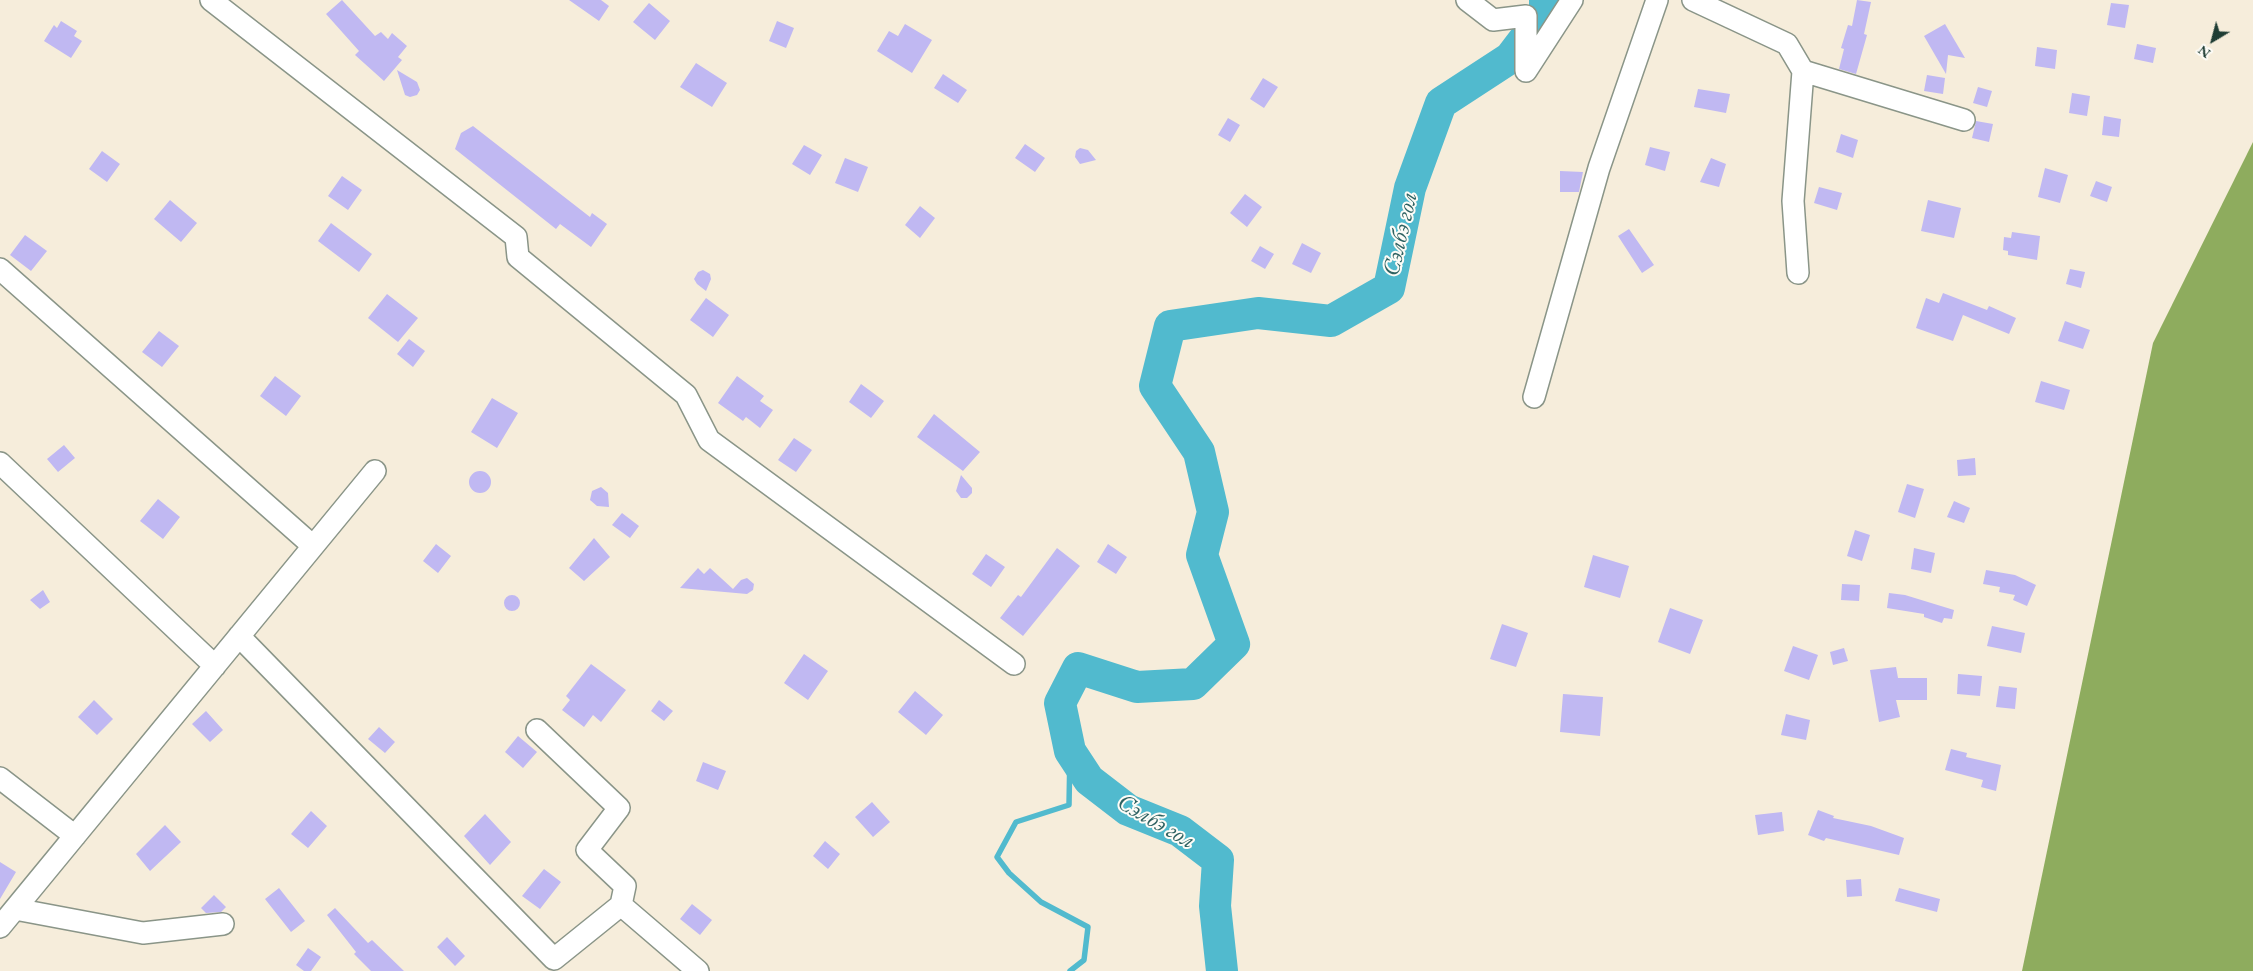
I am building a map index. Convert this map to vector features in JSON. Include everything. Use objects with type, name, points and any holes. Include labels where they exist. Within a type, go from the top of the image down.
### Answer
[{"type":"street","points":[[211,0],[516,237],[518,257],[686,395],[709,440],[1014,664]]},
{"type":"street","points":[[1467,0],[1493,20],[1526,16],[1526,71],[1572,0]]},
{"type":"street","points":[[1534,396],[1599,168],[1657,0]]},
{"type":"street","points":[[1693,0],[1787,44],[1803,71],[1793,201],[1798,273]]},
{"type":"street","points":[[1803,71],[1964,120]]},
{"type":"street","points":[[0,269],[313,546]]},
{"type":"street","points":[[0,463],[215,666]]},
{"type":"street","points":[[0,927],[375,471]]},
{"type":"street","points":[[239,636],[554,960],[621,906],[625,886],[587,850],[619,808],[538,730]]},
{"type":"street","points":[[0,778],[75,836]]},
{"type":"street","points":[[621,906],[698,971]]},
{"type":"street","points":[[15,909],[143,933],[223,924]]},
{"type":"green space","points":[[2253,142],[2253,971],[2022,971],[2153,343]]},
{"type":"building","points":[[342,0],[375,36],[381,32],[388,39],[392,33],[407,46],[398,57],[402,60],[384,81],[355,55],[359,51],[326,14]]},
{"type":"building","points":[[569,0],[601,0],[609,6],[599,21]]},
{"type":"building","points":[[1857,0],[1871,2],[1864,34],[1867,35],[1856,74],[1839,69],[1844,49],[1841,48],[1848,25],[1852,26]]},
{"type":"building","points":[[649,3],[670,21],[655,40],[633,22]]},
{"type":"building","points":[[2111,3],[2129,5],[2125,28],[2107,25]]},
{"type":"building","points":[[61,21],[77,31],[74,36],[82,41],[71,58],[44,41],[54,25],[57,28]]},
{"type":"building","points":[[777,21],[794,28],[786,48],[769,41]]},
{"type":"building","points":[[905,24],[932,40],[912,73],[877,51],[889,31],[898,36]]},
{"type":"building","points":[[1945,24],[1965,58],[1948,55],[1946,74],[1924,36]]},
{"type":"building","points":[[2137,44],[2156,48],[2153,63],[2134,59]]},
{"type":"building","points":[[2037,47],[2057,50],[2055,69],[2035,66]]},
{"type":"building","points":[[696,63],[727,83],[712,107],[680,87]]},
{"type":"building","points":[[397,70],[417,82],[420,90],[417,95],[410,97],[405,95]]},
{"type":"building","points":[[943,74],[967,90],[958,103],[934,88]]},
{"type":"building","points":[[1927,75],[1945,78],[1943,94],[1924,91]]},
{"type":"building","points":[[1263,78],[1278,87],[1264,108],[1250,99]]},
{"type":"building","points":[[1978,87],[1992,91],[1987,107],[1973,103]]},
{"type":"building","points":[[1698,89],[1730,94],[1726,113],[1694,107]]},
{"type":"building","points":[[2072,93],[2090,96],[2087,116],[2069,113]]},
{"type":"building","points":[[2104,116],[2121,119],[2119,137],[2102,135]]},
{"type":"building","points":[[1228,118],[1240,125],[1230,142],[1218,135]]},
{"type":"building","points":[[1976,121],[1993,124],[1989,142],[1972,138]]},
{"type":"building","points":[[473,126],[590,217],[592,213],[607,224],[591,247],[560,224],[556,229],[455,149],[461,133]]},
{"type":"building","points":[[1841,134],[1858,140],[1853,158],[1836,152]]},
{"type":"building","points":[[1025,144],[1045,158],[1035,172],[1015,158]]},
{"type":"building","points":[[804,145],[822,155],[810,175],[792,164]]},
{"type":"building","points":[[1650,147],[1670,152],[1665,171],[1645,165]]},
{"type":"building","points":[[1080,148],[1088,150],[1096,160],[1080,164],[1075,157],[1076,151]]},
{"type":"building","points":[[102,151],[120,164],[107,182],[89,169]]},
{"type":"building","points":[[845,158],[868,167],[858,192],[835,183]]},
{"type":"building","points":[[1711,158],[1726,164],[1719,187],[1700,182]]},
{"type":"building","points":[[2045,168],[2068,175],[2060,203],[2038,197]]},
{"type":"building","points":[[1560,171],[1583,172],[1579,192],[1560,192]]},
{"type":"building","points":[[342,176],[362,190],[348,210],[328,196]]},
{"type":"building","points":[[2096,181],[2112,187],[2107,202],[2090,196]]},
{"type":"building","points":[[1819,187],[1842,193],[1837,210],[1814,203]]},
{"type":"building","points":[[1245,194],[1262,207],[1247,227],[1230,213]]},
{"type":"building","points":[[170,200],[197,223],[181,242],[154,219]]},
{"type":"building","points":[[1928,200],[1961,208],[1954,238],[1921,231]]},
{"type":"building","points":[[920,206],[935,218],[920,238],[905,225]]},
{"type":"building","points":[[331,223],[372,254],[359,272],[318,241]]},
{"type":"building","points":[[1629,229],[1654,265],[1642,273],[1618,236]]},
{"type":"building","points":[[2012,232],[2040,236],[2037,260],[2008,255],[2008,251],[2003,250],[2004,237],[2011,238]]},
{"type":"building","points":[[25,235],[47,251],[31,271],[10,255]]},
{"type":"building","points":[[1302,243],[1321,253],[1311,273],[1292,264]]},
{"type":"building","points":[[1260,246],[1274,254],[1265,269],[1251,261]]},
{"type":"building","points":[[2070,269],[2085,272],[2081,288],[2066,284]]},
{"type":"building","points":[[703,270],[710,274],[711,279],[706,291],[694,279],[698,272]]},
{"type":"building","points":[[1943,293],[1987,310],[1989,306],[2016,318],[2009,334],[1963,315],[1953,341],[1916,328],[1926,298],[1939,303]]},
{"type":"building","points":[[387,294],[418,318],[398,342],[368,318]]},
{"type":"building","points":[[706,298],[729,315],[713,337],[690,320]]},
{"type":"building","points":[[2065,321],[2090,330],[2083,349],[2058,341]]},
{"type":"building","points":[[159,331],[179,346],[162,367],[142,352]]},
{"type":"building","points":[[409,339],[425,351],[413,367],[397,354]]},
{"type":"building","points":[[275,376],[301,396],[286,416],[260,396]]},
{"type":"building","points":[[737,376],[764,396],[760,401],[773,410],[760,428],[746,417],[743,421],[718,403]]},
{"type":"building","points":[[2041,381],[2070,390],[2064,410],[2035,402]]},
{"type":"building","points":[[861,384],[884,401],[871,418],[849,402]]},
{"type":"building","points":[[492,398],[518,413],[497,448],[471,432]]},
{"type":"building","points":[[934,414],[980,452],[963,471],[917,437]]},
{"type":"building","points":[[794,438],[812,450],[796,472],[778,460]]},
{"type":"building","points":[[64,445],[75,458],[58,472],[47,459]]},
{"type":"building","points":[[1975,458],[1976,475],[1958,476],[1957,460]]},
{"type":"building","points":[[480,471],[490,478],[491,482],[484,492],[480,493],[470,486],[469,482],[476,472]]},
{"type":"building","points":[[961,475],[972,488],[972,493],[967,498],[961,498],[956,491]]},
{"type":"building","points":[[1907,484],[1924,489],[1915,518],[1898,512]]},
{"type":"building","points":[[601,487],[608,493],[609,507],[597,506],[590,500],[592,491]]},
{"type":"building","points":[[158,499],[180,517],[163,539],[140,521]]},
{"type":"building","points":[[1954,501],[1970,508],[1964,523],[1947,517]]},
{"type":"building","points":[[622,513],[639,526],[630,538],[612,525]]},
{"type":"building","points":[[1855,530],[1870,535],[1862,561],[1847,556]]},
{"type":"building","points":[[594,538],[610,557],[584,581],[569,568]]},
{"type":"building","points":[[436,544],[451,556],[438,573],[423,561]]},
{"type":"building","points":[[1108,544],[1127,557],[1116,574],[1097,562]]},
{"type":"building","points":[[1057,548],[1080,566],[1023,636],[1000,618],[1018,595],[1021,597]]},
{"type":"building","points":[[1914,548],[1935,553],[1931,573],[1911,569]]},
{"type":"building","points":[[986,554],[1005,567],[991,587],[972,574]]},
{"type":"building","points":[[1593,555],[1629,566],[1620,598],[1584,587]]},
{"type":"building","points":[[698,568],[704,574],[710,568],[733,589],[741,580],[747,578],[754,584],[753,590],[747,594],[680,588]]},
{"type":"building","points":[[1986,570],[2015,575],[2036,585],[2027,606],[2013,600],[2015,595],[1999,592],[2000,587],[1983,584]]},
{"type":"building","points":[[1842,584],[1860,585],[1859,601],[1841,600]]},
{"type":"building","points":[[43,590],[50,602],[40,609],[30,600]]},
{"type":"building","points":[[1889,593],[1905,595],[1954,610],[1952,619],[1944,618],[1942,623],[1924,617],[1924,614],[1887,608]]},
{"type":"building","points":[[509,595],[515,595],[520,600],[518,609],[509,611],[504,606],[504,600]]},
{"type":"building","points":[[1670,608],[1703,620],[1690,654],[1658,642]]},
{"type":"building","points":[[1502,624],[1528,633],[1516,667],[1490,659]]},
{"type":"building","points":[[1992,626],[2025,633],[2021,653],[1987,646]]},
{"type":"building","points":[[1793,646],[1818,655],[1809,680],[1784,671]]},
{"type":"building","points":[[1844,648],[1848,661],[1833,665],[1830,652]]},
{"type":"building","points":[[804,654],[828,671],[808,700],[784,683]]},
{"type":"building","points":[[591,664],[626,690],[601,722],[593,715],[584,727],[562,710],[570,700],[566,696]]},
{"type":"building","points":[[1896,667],[1898,678],[1927,678],[1927,700],[1896,700],[1900,717],[1879,722],[1870,670]]},
{"type":"building","points":[[1958,674],[1982,676],[1980,696],[1957,694]]},
{"type":"building","points":[[1999,686],[2017,688],[2015,709],[1996,707]]},
{"type":"building","points":[[915,691],[943,715],[926,735],[898,712]]},
{"type":"building","points":[[1563,694],[1603,697],[1600,736],[1560,732]]},
{"type":"building","points":[[94,700],[113,719],[97,735],[78,717]]},
{"type":"building","points":[[659,700],[673,711],[664,721],[651,711]]},
{"type":"building","points":[[206,711],[223,730],[210,742],[192,724]]},
{"type":"building","points":[[1786,714],[1810,720],[1806,740],[1781,735]]},
{"type":"building","points":[[379,727],[395,742],[385,753],[368,739]]},
{"type":"building","points":[[518,736],[537,752],[523,768],[505,752]]},
{"type":"building","points":[[1951,749],[1967,753],[1966,757],[2001,765],[1996,791],[1981,787],[1983,780],[1945,770]]},
{"type":"building","points":[[703,762],[726,771],[718,790],[696,781]]},
{"type":"building","points":[[872,802],[890,822],[873,837],[855,817]]},
{"type":"building","points":[[1818,810],[1834,816],[1833,818],[1871,826],[1904,838],[1899,855],[1826,838],[1824,841],[1808,835]]},
{"type":"building","points":[[311,811],[327,826],[308,848],[291,834]]},
{"type":"building","points":[[1782,812],[1784,831],[1758,835],[1755,815]]},
{"type":"building","points":[[485,814],[511,842],[490,865],[464,836]]},
{"type":"building","points":[[165,825],[181,842],[150,871],[136,854]]},
{"type":"building","points":[[825,841],[840,854],[828,869],[813,856]]},
{"type":"building","points":[[0,862],[16,872],[0,899]]},
{"type":"building","points":[[544,869],[561,882],[540,909],[522,896]]},
{"type":"building","points":[[1861,879],[1862,896],[1847,897],[1846,880]]},
{"type":"building","points":[[279,888],[305,921],[291,932],[265,899]]},
{"type":"building","points":[[1899,888],[1940,899],[1937,912],[1895,901]]},
{"type":"building","points":[[214,895],[226,907],[221,912],[206,913],[201,908]]},
{"type":"building","points":[[692,904],[712,920],[700,935],[680,919]]},
{"type":"building","points":[[335,908],[368,943],[372,940],[404,971],[371,971],[354,954],[356,952],[327,915]]},
{"type":"building","points":[[447,937],[465,956],[455,966],[437,947]]},
{"type":"building","points":[[308,948],[321,957],[311,971],[304,971],[296,965]]},
{"type":"waterway","name":"Сэлбэ гол","points":[[1222,971],[1215,906],[1218,860],[1180,831],[1128,810],[1089,780],[1070,751],[1060,703],[1078,668],[1137,687],[1193,684],[1234,644],[1202,555],[1213,512],[1199,452],[1155,386],[1170,326],[1258,313],[1331,321],[1389,288],[1410,188],[1441,103],[1510,58],[1545,12],[1545,0]]},
{"type":"waterway","points":[[1070,751],[1069,805],[1016,822],[997,857],[1009,873],[1041,902],[1088,927],[1084,960],[1070,971]]}]
